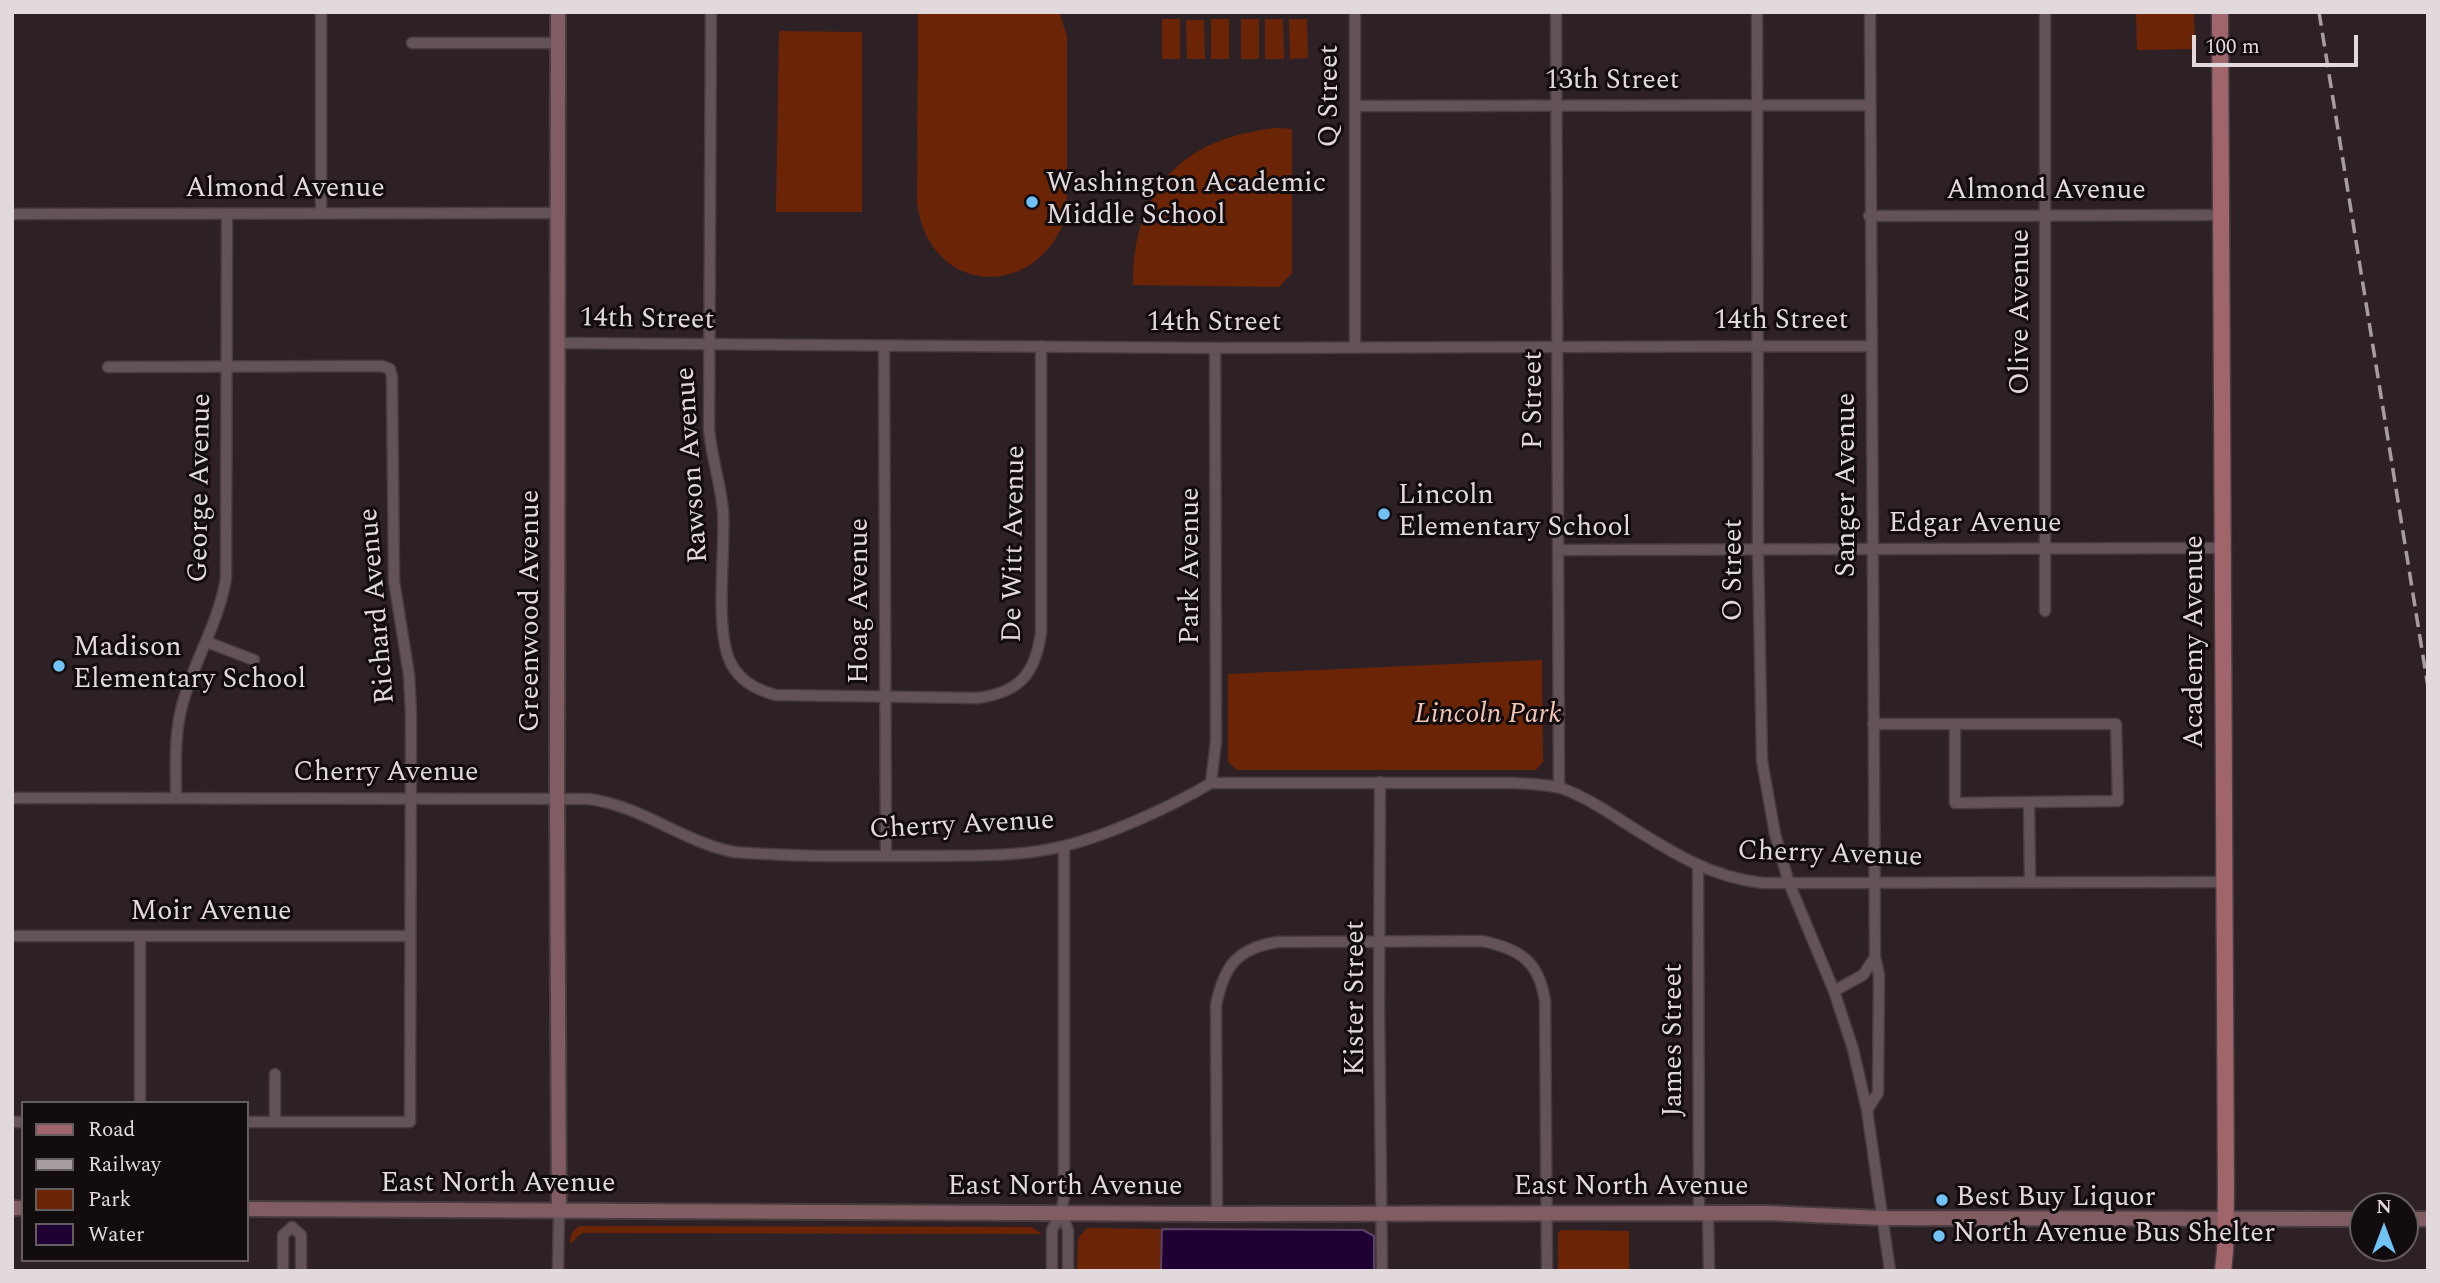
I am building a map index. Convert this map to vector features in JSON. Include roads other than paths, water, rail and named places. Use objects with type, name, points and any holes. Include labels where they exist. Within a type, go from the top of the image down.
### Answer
[{"type":"main road","name":"Academy Avenue","points":[[2220,12],[2226,1219],[2223,1271]]},
{"type":"street","points":[[321,12],[321,214]]},
{"type":"street","name":"Greenwood Avenue","points":[[558,12],[559,1210]]},
{"type":"street","name":"Rawson Avenue","points":[[710,12],[709,428],[723,506],[723,634],[728,659],[745,681],[758,690],[775,695],[885,697]]},
{"type":"street","name":"Q Street","points":[[1355,12],[1355,348]]},
{"type":"street","name":"P Street","points":[[1556,12],[1559,788]]},
{"type":"street","name":"O Street","points":[[1757,12],[1758,550],[1762,761],[1775,834],[1789,883],[1834,990],[1853,1049],[1867,1110]]},
{"type":"street","name":"Sanger Avenue","points":[[1870,12],[1875,957],[1879,975],[1878,1093],[1867,1110],[1890,1271]]},
{"type":"street","name":"Olive Avenue","points":[[2045,12],[2045,611]]},
{"type":"street","points":[[412,43],[558,43]]},
{"type":"street","name":"13th Street","points":[[1355,106],[1870,104]]},
{"type":"street","name":"Almond Avenue","points":[[12,214],[558,212]]},
{"type":"street","name":"George Avenue","points":[[176,798],[178,720],[219,612],[226,578],[228,214]]},
{"type":"street","name":"Almond Avenue","points":[[1869,216],[2223,215]]},
{"type":"street","name":"14th Street","points":[[558,343],[1215,348],[1871,346]]},
{"type":"street","name":"Hoag Avenue","points":[[884,346],[886,856]]},
{"type":"street","name":"De Witt Avenue","points":[[885,697],[994,696],[1012,689],[1033,667],[1041,634],[1041,346]]},
{"type":"street","name":"Park Avenue","points":[[1211,783],[1216,741],[1215,348]]},
{"type":"street","name":"Richard Avenue","points":[[108,367],[382,366],[390,369],[392,377],[394,581],[410,693],[410,1122],[275,1122]]},
{"type":"street","name":"Edgar Avenue","points":[[1558,550],[2223,548]]},
{"type":"street","points":[[207,642],[254,660]]},
{"type":"street","points":[[1873,724],[1955,724],[2116,724],[2118,801],[1955,803],[1955,724]]},
{"type":"street","name":"Kister Street","points":[[1380,782],[1382,1271]]},
{"type":"street","name":"Cherry Avenue","points":[[12,798],[589,799],[622,805],[718,849],[734,852],[886,856],[1011,854],[1064,846],[1175,803],[1211,783],[1513,783],[1559,788],[1593,803],[1698,866],[1742,881],[2224,882]]},
{"type":"street","points":[[2029,802],[2030,882]]},
{"type":"street","points":[[1052,1271],[1052,1230],[1061,1213],[1064,1197],[1064,846]]},
{"type":"street","name":"James Street","points":[[1698,866],[1703,1213],[1709,1271]]},
{"type":"street","name":"Moir Avenue","points":[[12,936],[410,936]]},
{"type":"street","points":[[140,1101],[141,937]]},
{"type":"street","points":[[1217,1214],[1216,1005],[1226,970],[1235,960],[1262,944],[1278,942],[1482,941],[1506,946],[1522,955],[1533,966],[1542,983],[1545,1001],[1547,1271]]},
{"type":"street","points":[[1834,990],[1863,975],[1875,957]]},
{"type":"street","points":[[248,1122],[275,1122],[275,1074]]},
{"type":"street","name":"East North Avenue","points":[[248,1209],[1217,1214],[1703,1213],[1882,1218],[2349,1219]]},
{"type":"street","points":[[283,1271],[283,1235],[292,1227],[292,1210]]},
{"type":"street","points":[[558,1271],[559,1210]]},
{"type":"street","points":[[1061,1213],[1068,1230],[1068,1271]]},
{"type":"street","points":[[292,1227],[301,1235],[301,1271]]},
{"type":"water","points":[[1162,1229],[1363,1230],[1374,1236],[1374,1271],[1161,1271]]},
{"type":"railway","points":[[2319,12],[2428,687]]},
{"type":"place","name":"Washington Academic Middle School","points":[[1032,202]]},
{"type":"place","name":"Lincoln Elementary School","points":[[1384,514]]},
{"type":"place","name":"Madison Elementary School","points":[[59,666]]},
{"type":"place","name":"Best Buy Liquor","points":[[1942,1200]]},
{"type":"place","name":"North Avenue Bus Shelter","points":[[1939,1236]]},
{"type":"park label","name":"Lincoln Park","points":[[1488,717]]}]
